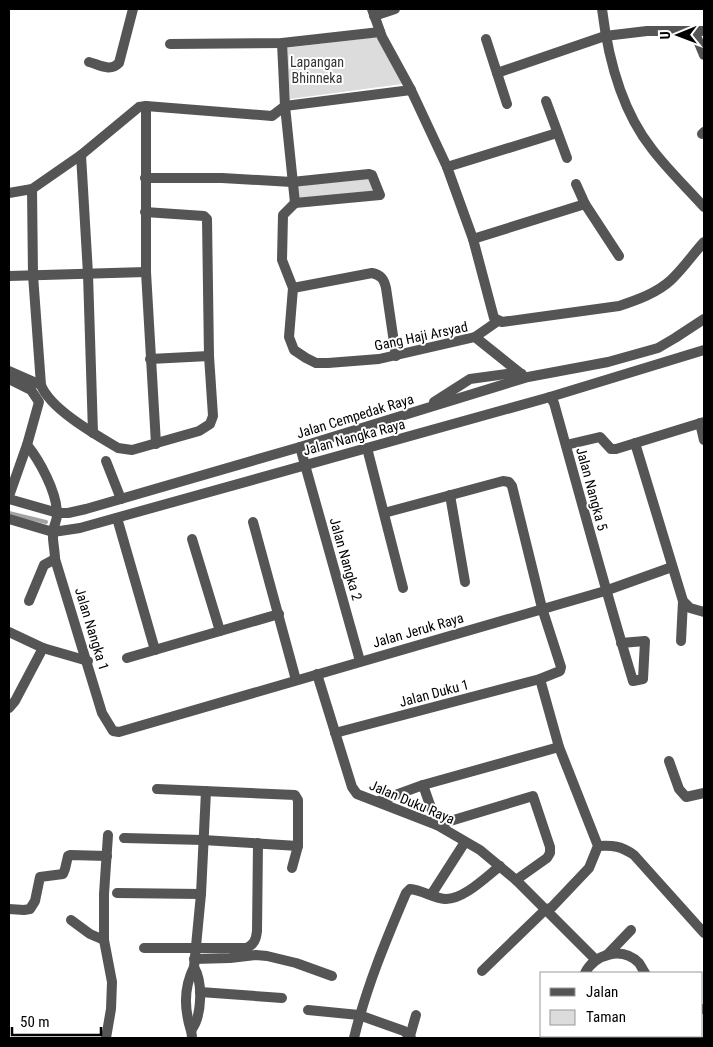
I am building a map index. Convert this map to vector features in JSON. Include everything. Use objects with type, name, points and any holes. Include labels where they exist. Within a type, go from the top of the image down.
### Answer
[{"type":"street","points":[[89,62],[110,68],[115,67],[119,63],[133,9]]},
{"type":"street","points":[[395,9],[373,12],[380,32],[447,167],[472,238],[494,318],[502,322],[619,306],[660,288],[671,280],[704,242]]},
{"type":"street","points":[[602,9],[605,36],[620,91],[631,115],[651,148],[704,207]]},
{"type":"street","points":[[497,73],[605,36],[647,31],[699,31],[704,55]]},
{"type":"street","points":[[170,44],[282,42],[380,32]]},
{"type":"street","points":[[486,39],[507,104]]},
{"type":"street","points":[[145,178],[222,178],[292,182],[369,174],[372,175],[380,195],[295,203],[292,182],[285,106],[282,42]]},
{"type":"street","points":[[9,193],[32,189],[81,155],[139,107],[272,116],[285,106],[410,90]]},
{"type":"street","points":[[546,101],[566,158]]},
{"type":"street","points":[[146,106],[146,272],[156,444]]},
{"type":"street","points":[[447,167],[557,133]]},
{"type":"street","points":[[81,155],[88,274],[93,433]]},
{"type":"street","points":[[576,184],[584,204],[619,256]]},
{"type":"street","points":[[32,189],[33,275],[43,390],[57,406],[93,433],[118,448],[125,450],[156,444],[199,431],[212,421],[207,218],[204,216],[145,212]]},
{"type":"street","name":"Gang Haji Arsyad","points":[[295,203],[283,215],[282,260],[293,288],[288,337],[294,350],[316,362],[380,360],[475,337],[524,375]]},
{"type":"street","points":[[472,238],[584,204]]},
{"type":"street","points":[[9,276],[146,272]]},
{"type":"street","points":[[293,288],[372,273],[380,275],[386,288],[396,356]]},
{"type":"street","name":"Jalan Cempedak Raya","points":[[9,498],[58,513],[77,511],[423,410],[524,375],[608,362],[658,348],[704,319]]},
{"type":"street","points":[[475,337],[498,321]]},
{"type":"street","name":"Jalan Nangka Raya","points":[[9,519],[53,532],[72,530],[550,397],[704,350]]},
{"type":"street","points":[[150,359],[209,356]]},
{"type":"street","points":[[608,362],[614,378]]},
{"type":"street","points":[[9,372],[41,384]]},
{"type":"street","points":[[423,410],[470,379],[524,375]]},
{"type":"street","points":[[9,379],[31,390],[39,402],[9,498]]},
{"type":"street","name":"Jalan Nangka 5","points":[[550,397],[554,403],[605,591],[621,642]]},
{"type":"street","points":[[566,445],[600,437],[611,449],[616,449],[702,423],[704,440]]},
{"type":"street","points":[[635,443],[683,601],[681,641]]},
{"type":"street","points":[[27,445],[38,460],[47,478],[58,513],[53,532]]},
{"type":"street","name":"Jalan Nangka 2","points":[[300,447],[360,661]]},
{"type":"street","points":[[367,448],[403,588]]},
{"type":"street","points":[[106,461],[122,499]]},
{"type":"street","points":[[384,513],[503,481],[509,482],[512,486],[542,608]]},
{"type":"street","points":[[450,495],[465,582]]},
{"type":"street","points":[[116,518],[155,650]]},
{"type":"street","points":[[253,522],[296,680]]},
{"type":"street","name":"Jalan Nangka 1","points":[[53,532],[56,559],[102,713],[113,731]]},
{"type":"street","points":[[192,538],[220,631]]},
{"type":"street","points":[[29,601],[44,565],[56,559]]},
{"type":"street","name":"Jalan Jeruk Raya","points":[[113,731],[120,732],[605,591],[672,567]]},
{"type":"street","points":[[683,601],[690,608],[704,612]]},
{"type":"street","name":"Jalan Duku 1","points":[[335,733],[540,679],[558,672],[561,668],[542,608]]},
{"type":"street","points":[[127,658],[278,614]]},
{"type":"street","points":[[9,632],[43,648],[88,661]]},
{"type":"street","points":[[9,708],[15,701],[43,648]]},
{"type":"street","name":"Jalan Duku Raya","points":[[317,674],[352,787],[357,794],[437,824],[480,850],[549,908],[596,960]]},
{"type":"street","points":[[482,971],[589,868],[598,846],[559,746],[540,679]]},
{"type":"street","points":[[379,801],[423,785],[559,746]]},
{"type":"street","points":[[669,761],[679,789],[686,797],[704,793]]},
{"type":"street","points":[[423,785],[437,824],[533,796],[550,847],[550,853],[548,858],[516,880]]},
{"type":"street","points":[[157,789],[295,795],[298,800],[298,846],[292,868]]},
{"type":"street","points":[[192,1034],[186,1002],[189,978],[194,963],[206,791]]},
{"type":"street","points":[[106,1038],[111,1009],[112,982],[104,940],[104,894],[108,835]]},
{"type":"street","points":[[124,838],[204,840],[298,846]]},
{"type":"street","points":[[431,895],[465,842]]},
{"type":"street","points":[[144,948],[247,948],[252,945],[256,939],[258,843]]},
{"type":"street","points":[[598,846],[614,845],[625,848],[634,855],[704,933]]},
{"type":"street","points":[[9,909],[30,909],[35,901],[40,877],[62,874],[68,856],[107,856]]},
{"type":"street","points":[[354,1038],[359,1015],[406,893],[410,889],[445,899],[455,898],[465,893],[500,866]]},
{"type":"street","points":[[117,893],[200,894]]},
{"type":"street","points":[[71,920],[90,934],[104,940]]},
{"type":"street","points":[[586,972],[596,960],[608,954],[631,930]]},
{"type":"street","points":[[608,954],[624,954],[638,962],[644,972]]},
{"type":"street","points":[[194,963],[256,955],[267,956],[296,963],[332,976]]},
{"type":"street","points":[[192,1034],[199,1010],[200,992],[198,974],[194,963]]},
{"type":"street","points":[[200,992],[282,998]]},
{"type":"street","points":[[308,1010],[359,1015],[404,1031],[410,1037],[416,1015]]},
{"type":"green space","name":"Lapangan Bhinneka","points":[[377,37],[402,84],[290,99],[286,48]]},
{"type":"green space","points":[[372,175],[380,195],[295,203],[290,182]]},
{"type":"waterway","points":[[9,513],[46,522]]}]
